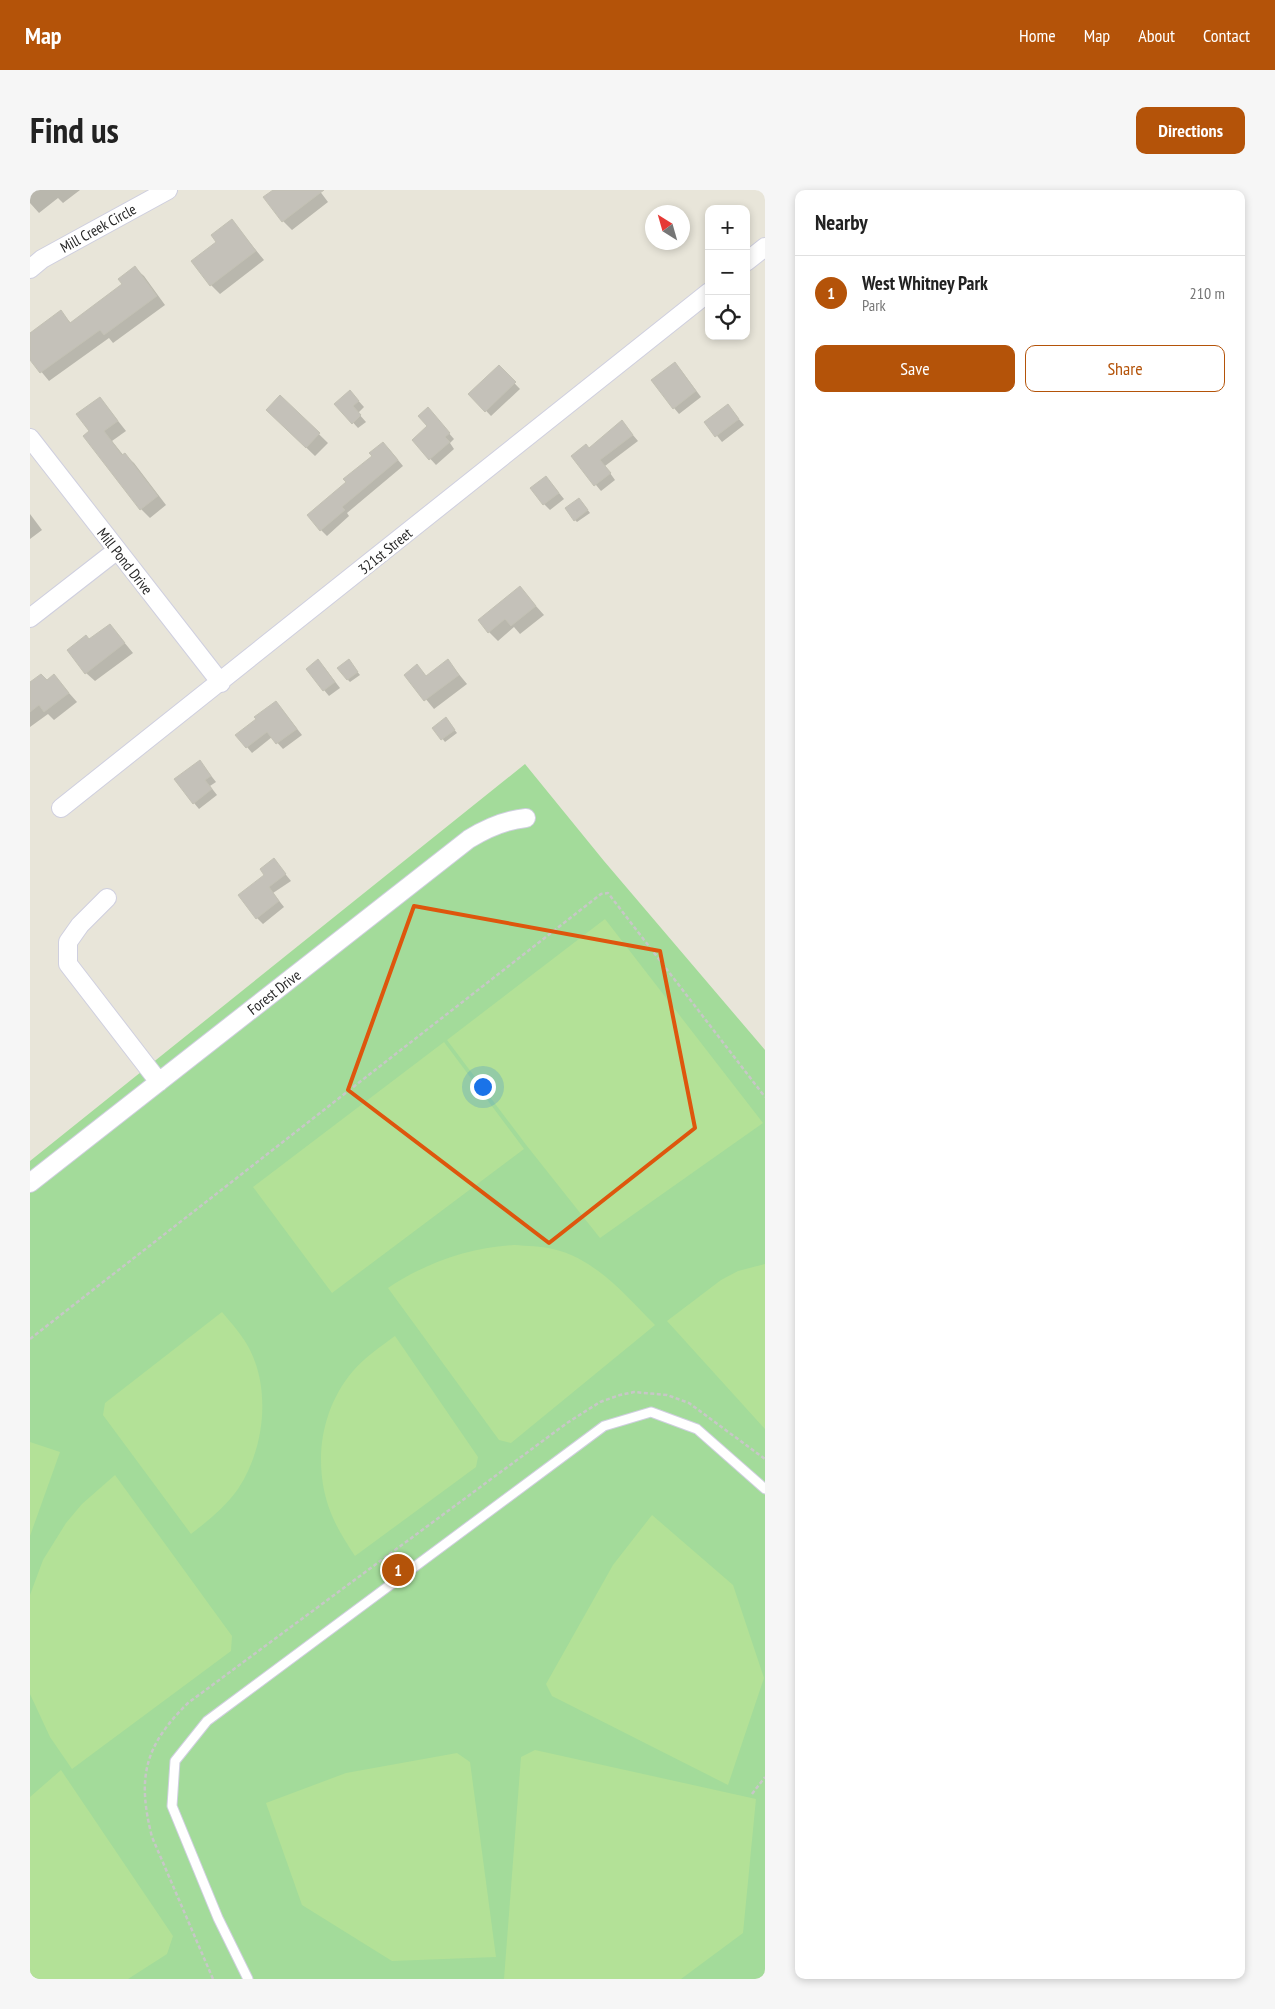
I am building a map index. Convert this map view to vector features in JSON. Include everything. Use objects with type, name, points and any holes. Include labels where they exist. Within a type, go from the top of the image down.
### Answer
[{"type":"street","name":"Mill Creek Circle","points":[[30,269],[42,259],[168,190]]},
{"type":"street","points":[[750,259],[765,247]]},
{"type":"street","name":"321st Street","points":[[61,808],[221,683],[705,295]]},
{"type":"street","name":"Mill Pond Drive","points":[[30,438],[116,551],[221,683]]},
{"type":"street","points":[[30,618],[116,551]]},
{"type":"street","name":"Forest Drive","points":[[30,1183],[469,839],[488,827],[512,819],[526,818]]},
{"type":"street","points":[[107,898],[80,925],[68,942],[68,964],[159,1082]]},
{"type":"lane","points":[[248,1979],[218,1918],[172,1806],[175,1761],[207,1721],[604,1426],[651,1412],[697,1429],[765,1489]]},
{"type":"path","points":[[30,1339],[601,894],[608,893],[765,1098]]},
{"type":"path","points":[[213,1979],[152,1837],[146,1814],[143,1792],[146,1771],[154,1745],[171,1719],[188,1703],[566,1423],[600,1402],[634,1392],[667,1395],[689,1403],[765,1459]]},
{"type":"path","points":[[752,1794],[765,1777]]},
{"type":"highlighted area","points":[[414,906],[660,951],[695,1128],[549,1243],[348,1090]]},
{"type":"green space","points":[[525,764],[604,861],[765,1050],[765,1979],[30,1979],[30,1161]]},
{"type":"green space","points":[[605,919],[763,1123],[600,1238],[527,1146],[447,1040]]},
{"type":"green space","points":[[444,1042],[524,1149],[332,1293],[253,1187]]},
{"type":"green space","points":[[514,1245],[553,1249],[583,1261],[621,1290],[655,1325],[511,1443],[499,1440],[388,1288],[417,1271],[448,1258],[481,1249]]},
{"type":"green space","points":[[765,1264],[765,1429],[667,1321],[721,1280],[738,1271]]},
{"type":"green space","points":[[222,1312],[244,1340],[257,1366],[261,1384],[262,1421],[254,1457],[238,1489],[216,1513],[191,1534],[103,1415],[105,1403]]},
{"type":"green space","points":[[395,1336],[478,1457],[476,1467],[355,1556],[334,1521],[324,1490],[321,1454],[323,1436],[327,1419],[342,1386],[363,1361]]},
{"type":"green space","points":[[30,1442],[60,1452],[30,1536]]},
{"type":"green space","points":[[115,1475],[232,1636],[231,1651],[72,1769],[50,1737],[30,1694],[30,1595],[43,1560],[66,1523],[82,1504]]},
{"type":"green space","points":[[652,1515],[733,1585],[764,1678],[728,1785],[552,1696],[546,1684],[613,1565]]},
{"type":"green space","points":[[535,1750],[756,1799],[743,1933],[681,1979],[504,1979],[521,1757]]},
{"type":"green space","points":[[457,1753],[470,1762],[496,1957],[392,1961],[302,1905],[266,1803],[346,1773]]},
{"type":"green space","points":[[61,1770],[173,1936],[167,1954],[128,1979],[30,1979],[30,1797]]},
{"type":"building","points":[[273,190],[324,190],[282,222],[263,197]]},
{"type":"building","points":[[232,219],[256,251],[210,286],[191,261],[216,242],[211,235]]},
{"type":"building","points":[[135,266],[157,296],[104,335],[100,330],[40,373],[30,360],[30,333],[61,310],[70,323],[122,284],[118,279]]},
{"type":"building","points":[[675,362],[696,391],[673,409],[651,380]]},
{"type":"building","points":[[499,365],[516,382],[485,412],[468,394]]},
{"type":"building","points":[[350,390],[359,401],[353,406],[361,415],[352,424],[334,404]]},
{"type":"building","points":[[280,395],[320,433],[306,448],[266,410]]},
{"type":"building","points":[[100,397],[118,421],[104,431],[122,455],[125,453],[158,496],[140,510],[83,436],[89,431],[76,414]]},
{"type":"building","points":[[728,404],[739,419],[715,437],[704,422]]},
{"type":"building","points":[[428,407],[450,433],[445,437],[450,442],[429,460],[412,440],[427,426],[418,416]]},
{"type":"building","points":[[622,420],[633,435],[600,460],[611,473],[594,486],[571,456],[586,444],[589,448]]},
{"type":"building","points":[[383,442],[398,460],[342,507],[345,510],[320,531],[307,515],[346,482],[343,479],[372,456],[369,453]]},
{"type":"building","points":[[546,476],[559,493],[543,505],[530,488]]},
{"type":"building","points":[[579,498],[588,510],[574,521],[565,508]]},
{"type":"building","points":[[520,586],[536,606],[511,626],[505,619],[488,633],[478,620]]},
{"type":"building","points":[[110,624],[125,643],[85,674],[67,650],[86,635],[89,639]]},
{"type":"building","points":[[318,659],[335,682],[323,691],[306,669]]},
{"type":"building","points":[[349,659],[358,672],[347,680],[337,668]]},
{"type":"building","points":[[448,659],[459,675],[424,701],[404,675],[417,664],[426,676]]},
{"type":"building","points":[[41,674],[47,680],[54,674],[69,693],[44,712],[39,705],[30,712],[30,682]]},
{"type":"building","points":[[276,701],[297,729],[276,744],[267,732],[246,748],[235,735],[256,719],[254,717]]},
{"type":"building","points":[[446,717],[455,730],[441,740],[432,728]]},
{"type":"building","points":[[200,760],[211,776],[205,780],[212,789],[193,804],[174,779]]},
{"type":"building","points":[[274,858],[286,874],[269,887],[279,901],[256,919],[238,895],[264,875],[260,869]]},
{"type":"place","name":"West Whitney Park","points":[[398,1570]]}]
